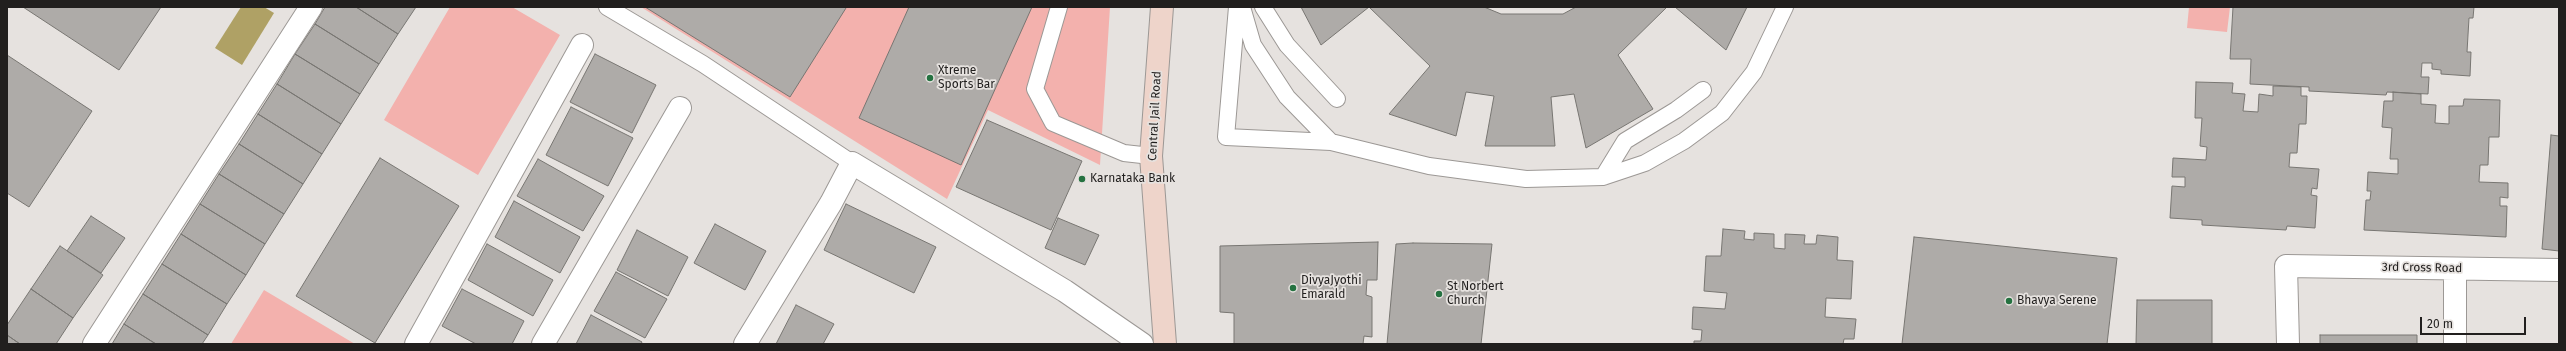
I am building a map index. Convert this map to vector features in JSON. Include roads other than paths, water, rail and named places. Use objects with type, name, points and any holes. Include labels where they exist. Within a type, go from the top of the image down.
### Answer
[{"type":"main road","name":"Central Jail Road","points":[[1162,7],[1151,156],[1165,344]]},
{"type":"street","points":[[94,344],[311,7]]},
{"type":"street","points":[[416,344],[582,45]]},
{"type":"street","points":[[543,344],[680,108]]},
{"type":"street","points":[[745,344],[831,203],[852,163],[1065,291],[1142,344]]},
{"type":"street","name":"3rd Cross Road","points":[[2288,344],[2286,266],[2559,270]]},
{"type":"street","points":[[2455,269],[2455,344]]},
{"type":"lane","points":[[607,7],[703,64],[852,163]]},
{"type":"lane","points":[[1059,7],[1035,89],[1053,123],[1124,154],[1151,156]]},
{"type":"lane","points":[[1237,7],[1226,136],[1331,142],[1430,166],[1526,179],[1603,177],[1645,163],[1684,141],[1722,113],[1754,72],[1785,7]]},
{"type":"lane","points":[[1242,7],[1253,45],[1282,91],[1331,142]]},
{"type":"lane","points":[[1263,7],[1287,45],[1337,99]]},
{"type":"lane","points":[[1603,177],[1625,141],[1676,110],[1702,90]]},
{"type":"place","name":"Xtreme Sports Bar","points":[[930,78]]},
{"type":"place","name":"Karnataka Bank","points":[[1082,179]]},
{"type":"place","name":"DivyaJyothi Emarald","points":[[1293,288]]},
{"type":"place","name":"St Norbert Church","points":[[1439,294]]},
{"type":"place","name":"Bhavya Serene","points":[[2009,301]]}]
